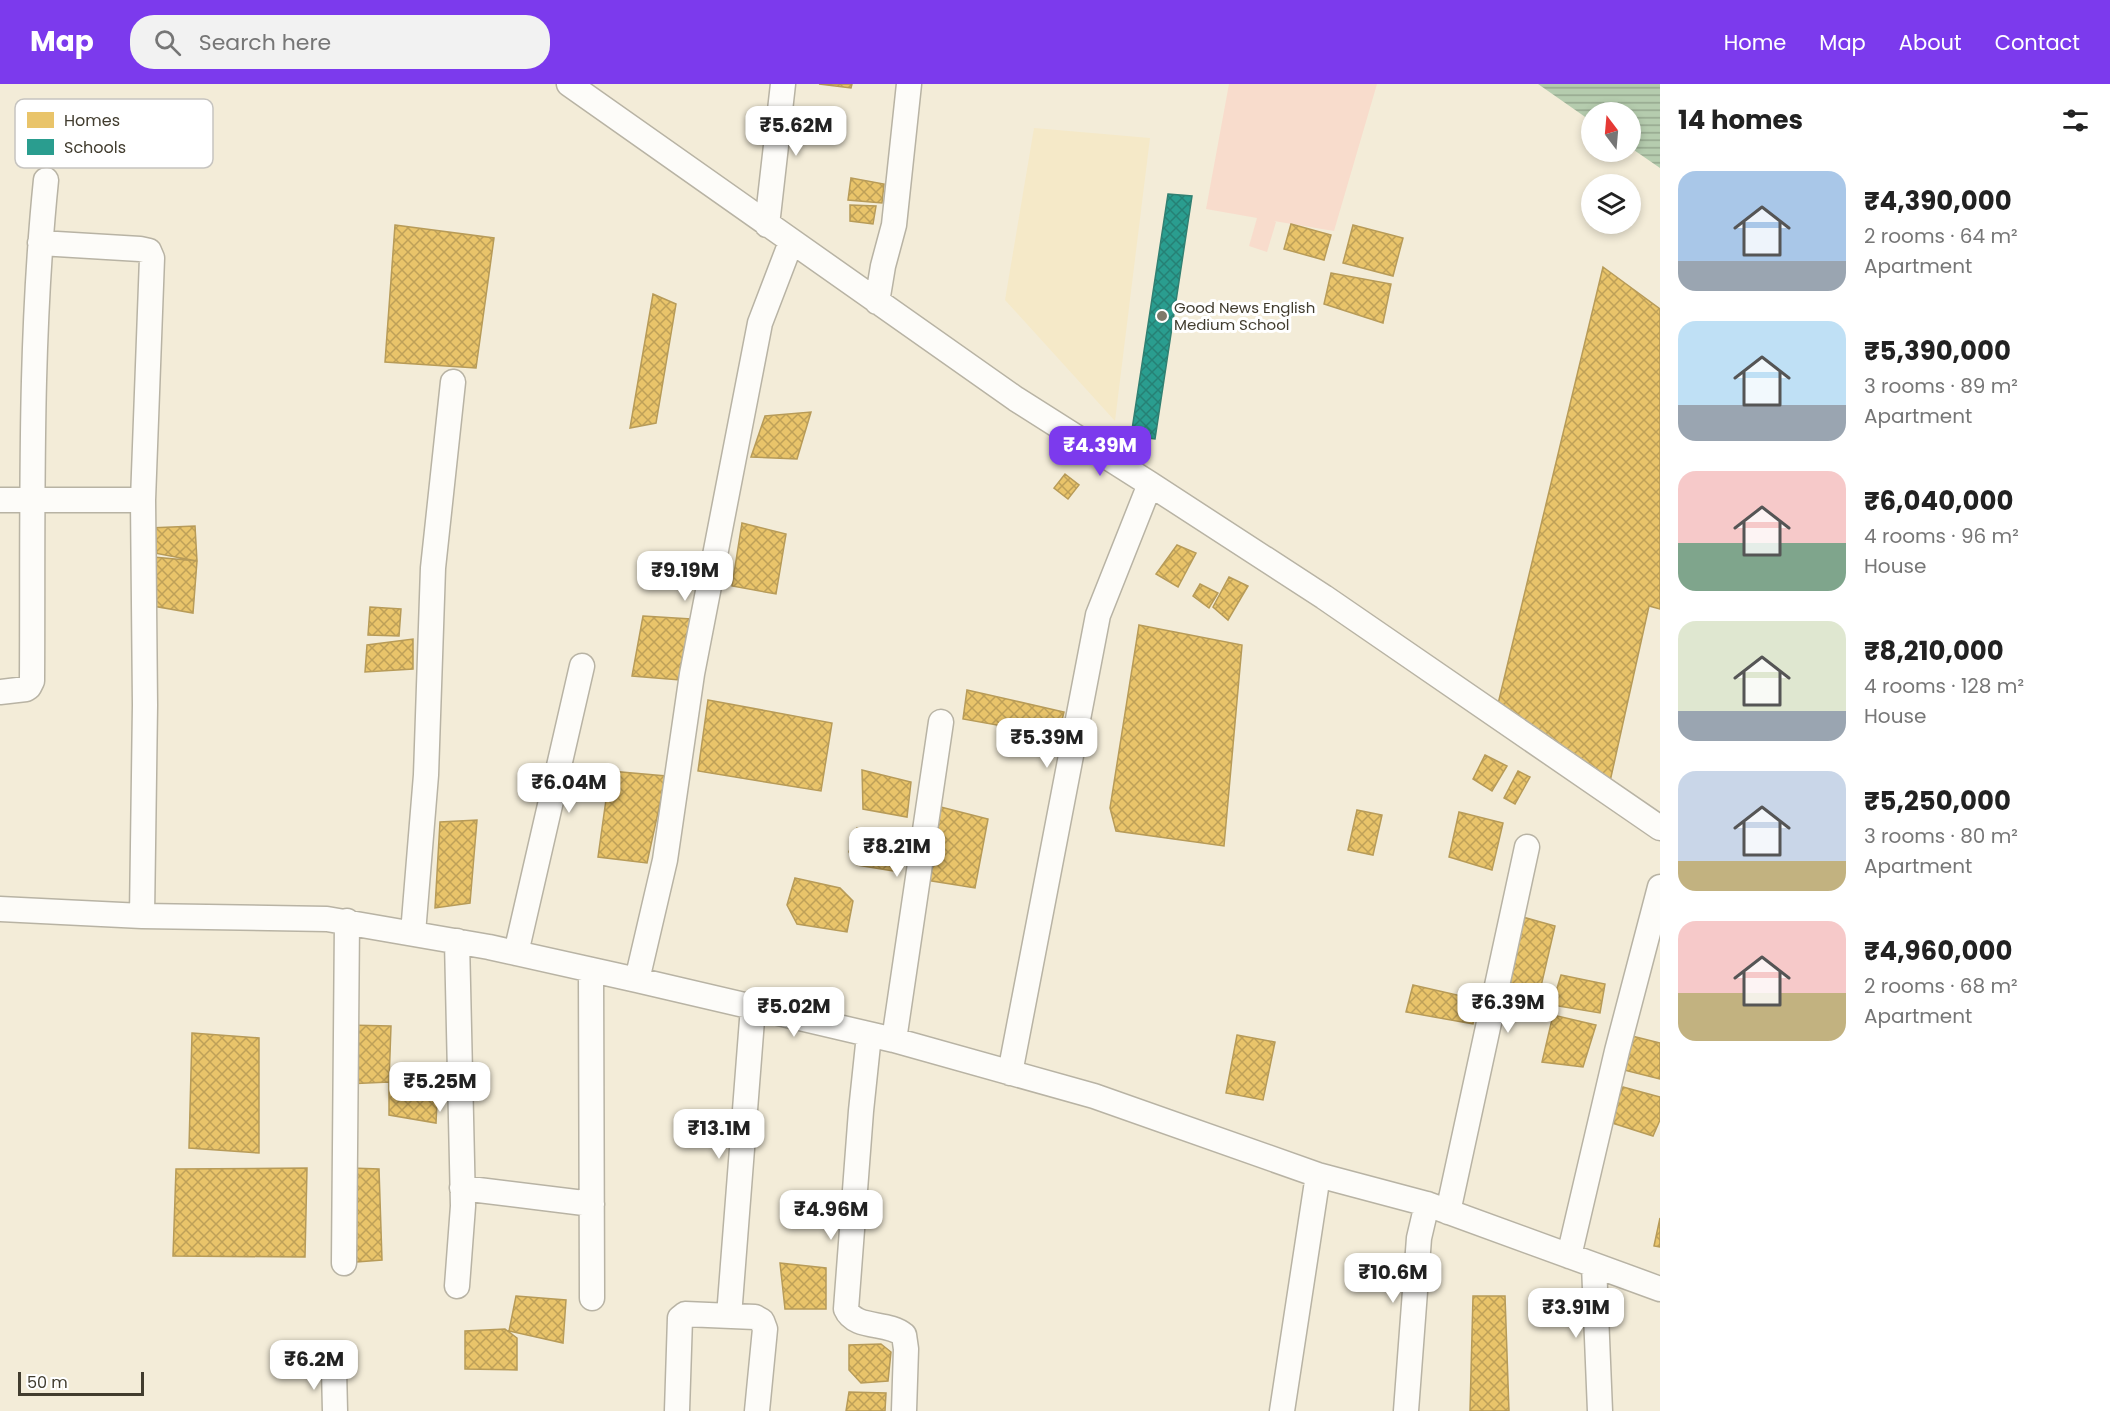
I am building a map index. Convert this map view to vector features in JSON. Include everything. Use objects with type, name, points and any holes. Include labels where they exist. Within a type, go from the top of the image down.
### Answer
[{"type":"street","points":[[569,84],[1016,399],[1324,597],[1660,828]]},
{"type":"street","points":[[767,225],[783,84]]},
{"type":"street","points":[[877,302],[883,266],[894,225],[909,84]]},
{"type":"street","points":[[0,692],[26,689],[32,681],[34,362],[40,243],[46,180]]},
{"type":"street","points":[[637,980],[665,860],[692,675],[760,323],[791,242]]},
{"type":"street","points":[[40,243],[140,249],[149,251],[152,258],[143,500],[145,705],[142,915]]},
{"type":"street","points":[[413,933],[426,775],[433,568],[453,382]]},
{"type":"street","points":[[1010,1073],[1098,615],[1150,484]]},
{"type":"street","points":[[0,500],[143,500]]},
{"type":"street","points":[[516,953],[582,666]]},
{"type":"street","points":[[894,1040],[941,722]]},
{"type":"street","points":[[1406,1411],[1419,1238],[1437,1208],[1527,847]]},
{"type":"street","points":[[1569,1256],[1617,1051],[1660,887]]},
{"type":"street","points":[[0,909],[347,921],[516,953],[637,980],[894,1040],[1094,1096],[1318,1175],[1437,1208],[1660,1289]]},
{"type":"street","points":[[344,1263],[347,921]]},
{"type":"street","points":[[457,941],[462,1188],[458,1286]]},
{"type":"street","points":[[591,970],[592,1298]]},
{"type":"street","points":[[729,1316],[753,1007]]},
{"type":"street","points":[[869,1035],[846,1309],[853,1318],[893,1328],[904,1335],[906,1349],[904,1411]]},
{"type":"street","points":[[1282,1411],[1318,1175]]},
{"type":"street","points":[[462,1188],[591,1204]]},
{"type":"street","points":[[1594,1265],[1600,1411]]},
{"type":"street","points":[[677,1411],[681,1316],[685,1314],[755,1317],[762,1321],[765,1329],[757,1411]]},
{"type":"street","points":[[334,1369],[335,1411]]},
{"type":"shaded area","points":[[1229,84],[1377,84],[1334,231],[1274,221],[1276,222],[1267,252],[1249,246],[1257,218],[1206,209]]},
{"type":"shaded area","points":[[1538,84],[1660,84],[1660,168],[1641,155],[1641,102],[1581,102],[1581,114]]},
{"type":"shaded area","points":[[1034,128],[1150,138],[1115,421],[1005,300]]},
{"type":"building: Homes","points":[[819,84],[852,84],[851,88]]},
{"type":"building: Homes","points":[[851,178],[884,184],[882,203],[848,200]]},
{"type":"building: Homes","points":[[850,205],[876,206],[873,224],[850,221]]},
{"type":"building: Homes","points":[[1291,224],[1331,235],[1324,260],[1284,249]]},
{"type":"building: Homes","points":[[395,225],[494,238],[476,368],[385,362]]},
{"type":"building: Homes","points":[[1353,225],[1403,238],[1393,276],[1343,263]]},
{"type":"building: Homes","points":[[1603,267],[1660,309],[1660,609],[1649,606],[1609,786],[1498,704]]},
{"type":"building: Homes","points":[[1331,273],[1391,284],[1383,323],[1324,304]]},
{"type":"building: Homes","points":[[653,294],[676,304],[656,423],[630,428]]},
{"type":"building: Homes","points":[[811,412],[797,459],[751,457],[765,416]]},
{"type":"building: Homes","points":[[1065,474],[1079,485],[1068,499],[1054,488]]},
{"type":"building: Homes","points":[[742,523],[786,534],[776,594],[732,586]]},
{"type":"building: Homes","points":[[195,526],[197,561],[149,552],[149,528]]},
{"type":"building: Homes","points":[[1177,545],[1196,553],[1178,587],[1156,574]]},
{"type":"building: Homes","points":[[153,557],[197,561],[193,613],[153,606]]},
{"type":"building: Homes","points":[[1229,577],[1248,586],[1228,620],[1213,607]]},
{"type":"building: Homes","points":[[1200,584],[1218,593],[1209,608],[1193,596]]},
{"type":"building: Homes","points":[[370,607],[401,609],[399,636],[368,635]]},
{"type":"building: Homes","points":[[643,616],[691,619],[680,680],[632,676]]},
{"type":"building: Homes","points":[[1139,625],[1242,645],[1224,846],[1116,831],[1110,808]]},
{"type":"building: Homes","points":[[413,639],[413,669],[365,672],[367,645]]},
{"type":"building: Homes","points":[[967,690],[1064,712],[1058,736],[963,719]]},
{"type":"building: Homes","points":[[708,700],[832,723],[821,791],[698,771]]},
{"type":"building: Homes","points":[[1485,755],[1507,766],[1492,791],[1473,779]]},
{"type":"building: Homes","points":[[862,770],[911,782],[907,817],[863,809]]},
{"type":"building: Homes","points":[[610,771],[666,776],[647,863],[598,857]]},
{"type":"building: Homes","points":[[1518,771],[1530,777],[1515,804],[1504,798]]},
{"type":"building: Homes","points":[[929,804],[988,819],[975,888],[926,880]]},
{"type":"building: Homes","points":[[1357,810],[1382,815],[1373,855],[1348,850]]},
{"type":"building: Homes","points":[[1459,812],[1503,823],[1492,870],[1449,857]]},
{"type":"building: Homes","points":[[477,820],[470,903],[435,908],[440,822]]},
{"type":"building: Homes","points":[[857,828],[905,840],[899,872],[857,865],[849,852]]},
{"type":"building: Homes","points":[[795,878],[840,888],[853,901],[847,932],[797,924],[787,905]]},
{"type":"building: Homes","points":[[1512,914],[1555,926],[1539,995],[1501,988]]},
{"type":"building: Homes","points":[[1561,975],[1605,984],[1600,1013],[1552,1005]]},
{"type":"building: Homes","points":[[1413,985],[1479,1000],[1473,1024],[1406,1012]]},
{"type":"building: Homes","points":[[1553,1015],[1596,1025],[1583,1067],[1542,1062]]},
{"type":"building: Homes","points":[[346,1025],[391,1026],[389,1082],[346,1084]]},
{"type":"building: Homes","points":[[192,1033],[259,1038],[259,1153],[189,1148]]},
{"type":"building: Homes","points":[[1237,1035],[1275,1042],[1263,1100],[1226,1093]]},
{"type":"building: Homes","points":[[1632,1036],[1660,1043],[1660,1079],[1624,1070]]},
{"type":"building: Homes","points":[[389,1082],[438,1082],[436,1123],[389,1115]]},
{"type":"building: Homes","points":[[1623,1087],[1660,1097],[1660,1120],[1653,1136],[1609,1122]]},
{"type":"building: Homes","points":[[307,1168],[305,1257],[173,1256],[176,1169]]},
{"type":"building: Homes","points":[[351,1168],[379,1169],[382,1260],[344,1263]]},
{"type":"building: Homes","points":[[1660,1218],[1660,1247],[1654,1246]]},
{"type":"building: Homes","points":[[780,1263],[826,1268],[826,1309],[785,1309]]},
{"type":"building: Homes","points":[[516,1296],[566,1300],[563,1343],[509,1331]]},
{"type":"building: Homes","points":[[1473,1296],[1505,1296],[1509,1411],[1470,1411]]},
{"type":"building: Homes","points":[[505,1329],[517,1338],[517,1370],[465,1369],[465,1331]]},
{"type":"building: Homes","points":[[881,1344],[891,1352],[888,1381],[861,1383],[849,1370],[849,1345]]},
{"type":"building: Homes","points":[[849,1392],[886,1393],[885,1411],[846,1411]]},
{"type":"building: Schools","name":"Good News English Medium School","points":[[1168,194],[1192,196],[1155,439],[1131,436]]},
{"type":"place","name":"Good News English Medium School","points":[[1162,316]]}]
